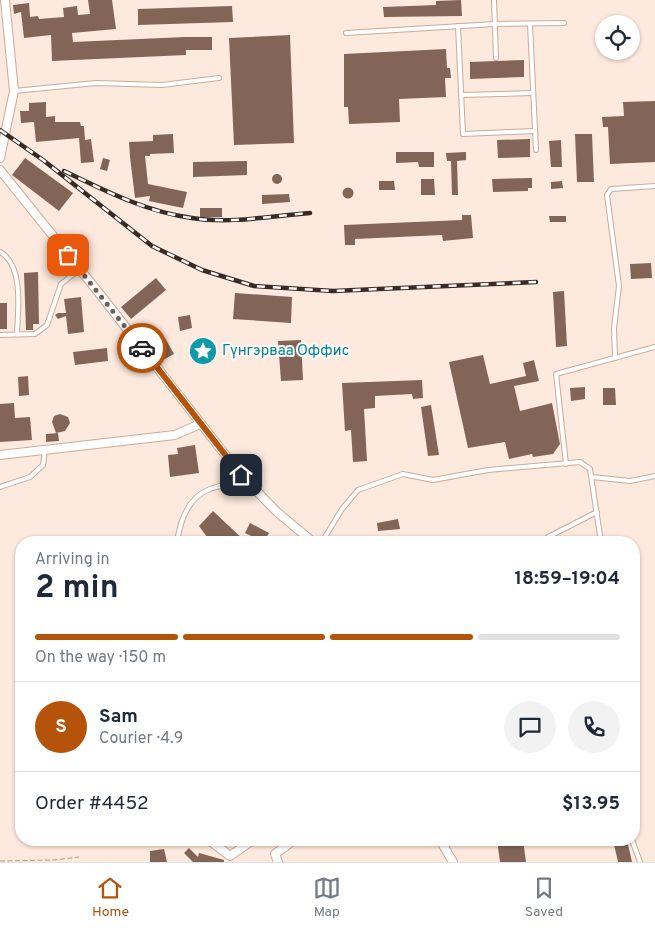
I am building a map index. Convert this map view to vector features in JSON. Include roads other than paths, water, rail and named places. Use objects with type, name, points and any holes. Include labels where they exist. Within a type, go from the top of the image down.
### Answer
[{"type":"street","points":[[0,158],[14,91],[5,0]]},
{"type":"street","points":[[0,170],[241,475],[278,512],[306,536]]},
{"type":"street","points":[[0,455],[176,435],[200,424]]},
{"type":"street","points":[[217,846],[230,856],[244,846]]},
{"type":"street","points":[[278,862],[275,854],[286,846]]},
{"type":"street","points":[[444,846],[453,862]]},
{"type":"lane","points":[[494,0],[496,58]]},
{"type":"lane","points":[[346,33],[494,24],[564,23]]},
{"type":"lane","points":[[530,24],[536,150]]},
{"type":"lane","points":[[458,26],[463,134],[535,131]]},
{"type":"lane","points":[[14,91],[96,83],[162,85],[218,78]]},
{"type":"lane","points":[[461,95],[533,92]]},
{"type":"lane","points":[[614,358],[614,328],[619,286],[607,195],[611,189],[655,186]]},
{"type":"lane","points":[[0,252],[9,260],[18,284],[17,334]]},
{"type":"lane","points":[[0,335],[36,334],[46,325],[61,284],[80,269]]},
{"type":"lane","points":[[566,464],[556,374],[655,347]]},
{"type":"lane","points":[[0,487],[30,477],[43,465],[45,450]]},
{"type":"lane","points":[[326,536],[342,509],[358,490],[403,474],[433,480],[488,470],[566,464],[585,464],[590,469],[600,536]]},
{"type":"lane","points":[[178,536],[181,520],[195,501],[209,489],[232,484],[241,475]]},
{"type":"lane","points":[[592,478],[630,481],[655,476]]},
{"type":"lane","points":[[550,536],[597,512]]},
{"type":"lane","points":[[634,846],[640,862]]},
{"type":"railway","points":[[0,130],[43,160],[152,246],[202,270],[254,286],[333,291],[536,282]]},
{"type":"railway","points":[[64,171],[143,206],[192,218],[236,220],[310,213]]},
{"type":"place","name":"Гүнгэрваа Оффис","points":[[203,351]]}]
